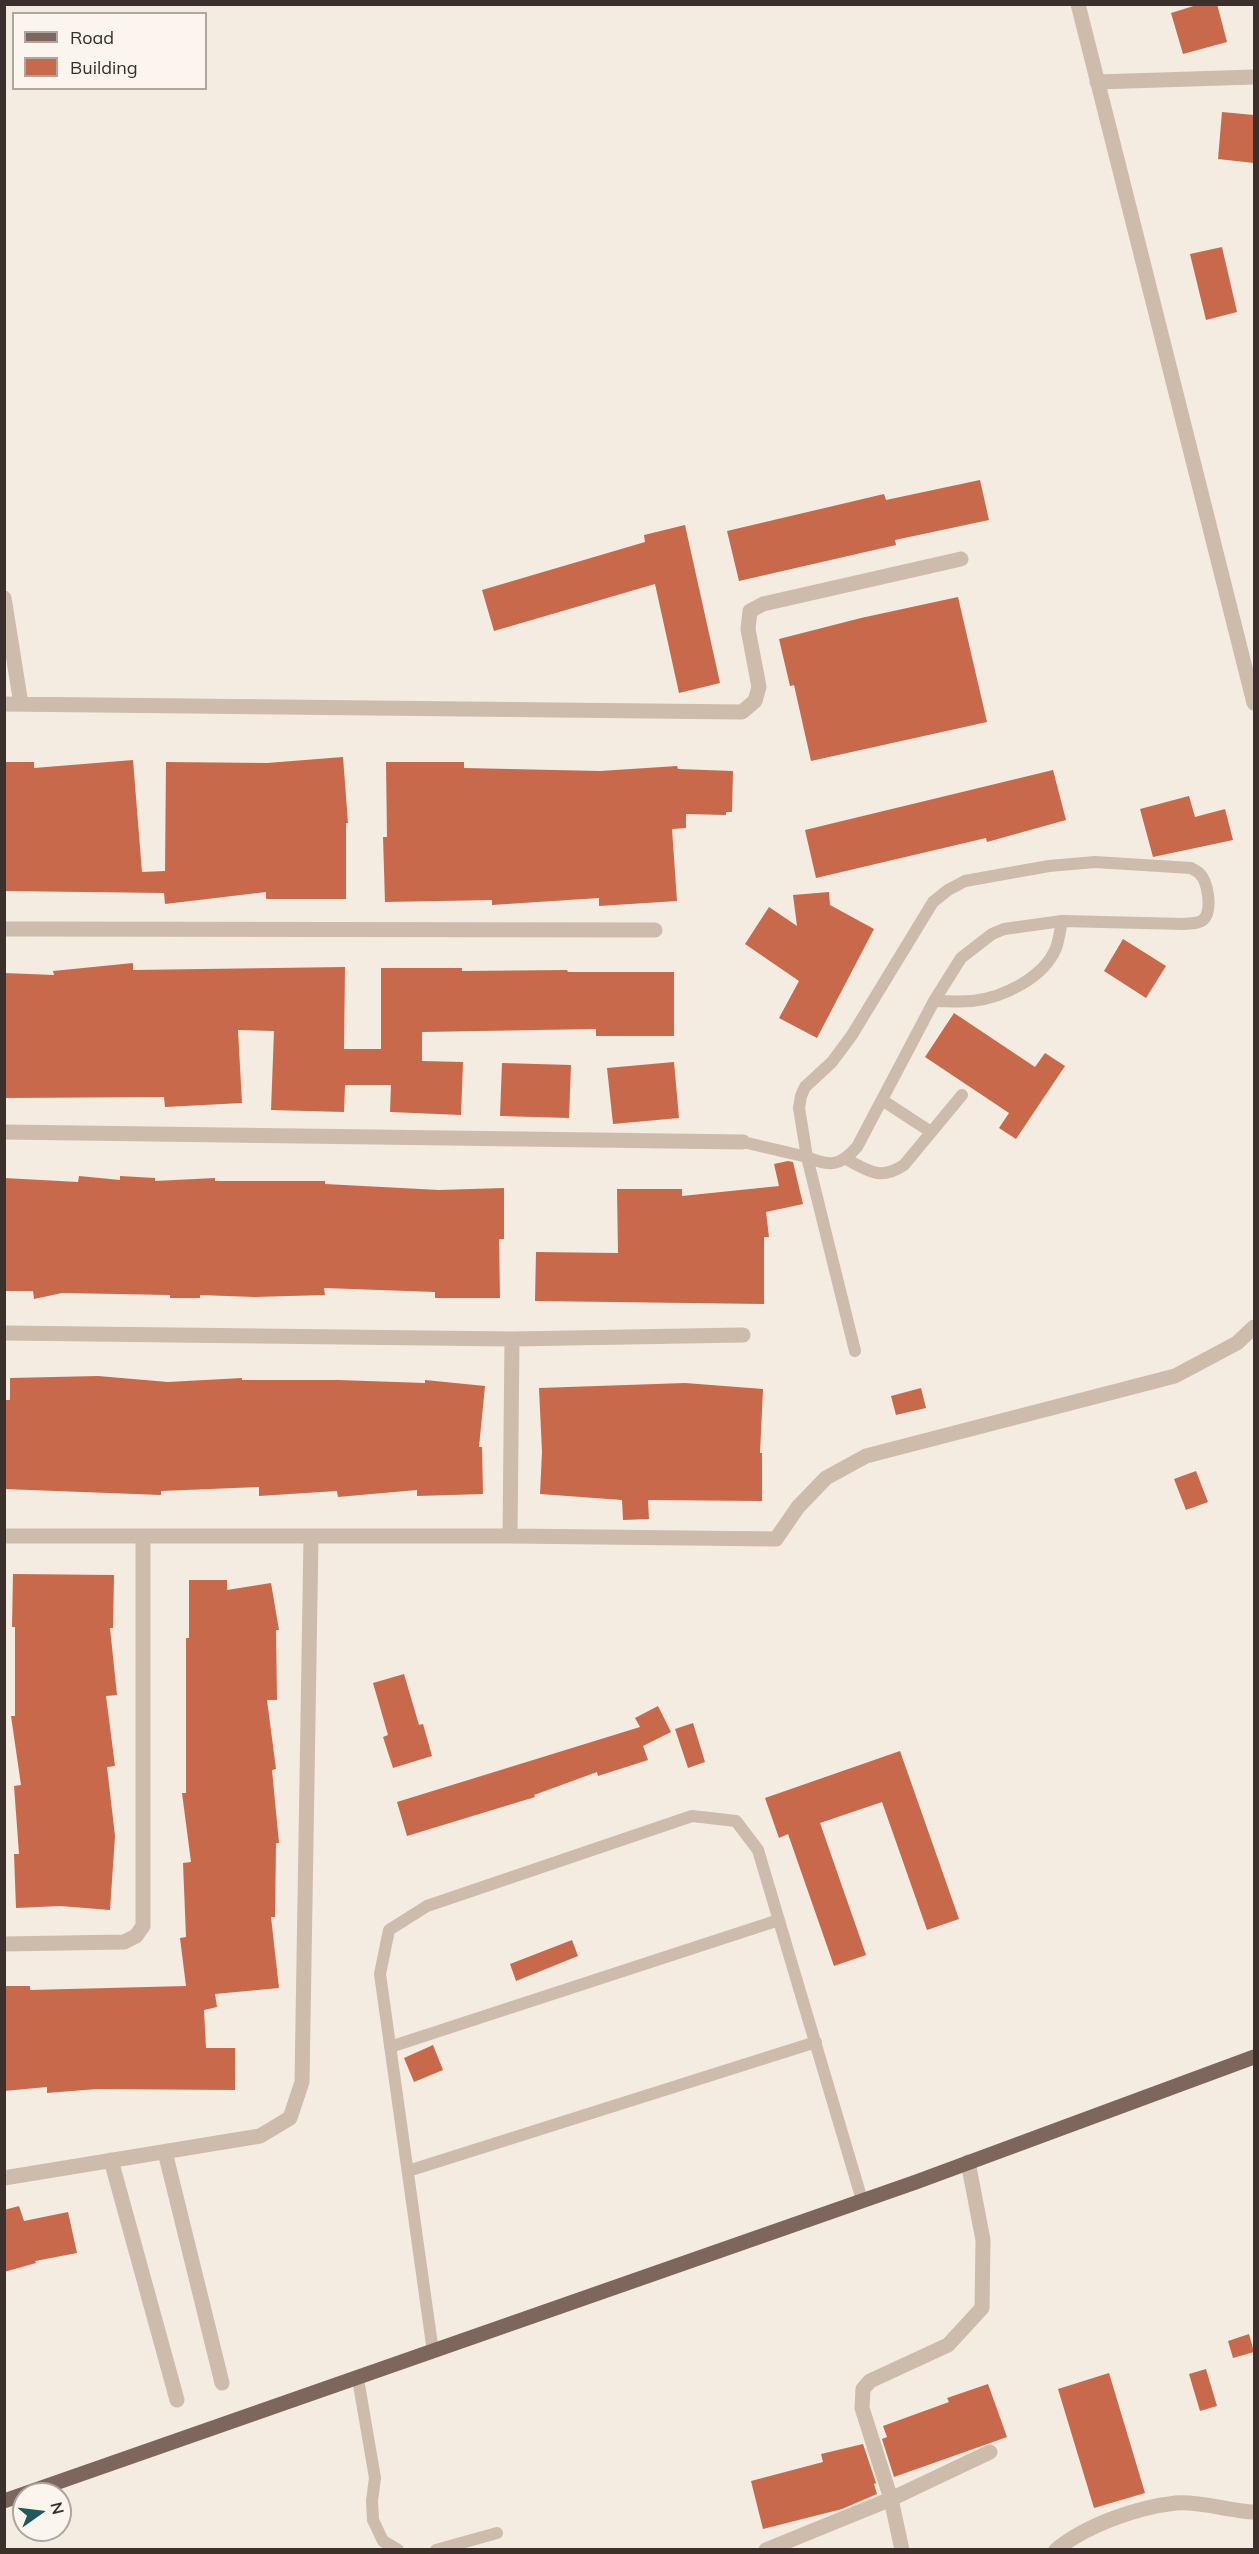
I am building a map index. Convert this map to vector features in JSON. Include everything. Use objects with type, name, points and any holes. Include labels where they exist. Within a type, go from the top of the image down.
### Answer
[{"type":"main road","points":[[59,2482],[358,2379],[862,2200],[1254,2057]]},
{"type":"street","points":[[1077,4],[1254,703]]},
{"type":"street","points":[[1097,82],[1254,77]]},
{"type":"street","points":[[4,704],[742,712],[755,701],[759,687],[748,629],[750,611],[763,604],[962,559]]},
{"type":"street","points":[[4,598],[21,704]]},
{"type":"street","points":[[4,929],[655,930]]},
{"type":"street","points":[[4,1132],[743,1142]]},
{"type":"street","points":[[4,1536],[510,1536],[776,1539],[798,1507],[826,1478],[866,1456],[1175,1376],[1237,1342],[1254,1327]]},
{"type":"street","points":[[4,1333],[512,1339],[743,1335]]},
{"type":"street","points":[[510,1536],[512,1339]]},
{"type":"street","points":[[4,1944],[124,1942],[136,1936],[143,1926],[145,1913],[143,1536]]},
{"type":"street","points":[[4,2178],[260,2136],[290,2118],[302,2082],[310,1537]]},
{"type":"street","points":[[165,2152],[222,2384]]},
{"type":"street","points":[[111,2160],[177,2400]]},
{"type":"street","points":[[902,2550],[891,2499],[862,2408],[863,2390],[870,2381],[948,2345],[982,2308],[983,2240],[968,2162]]},
{"type":"street","points":[[766,2550],[891,2499],[990,2452]]},
{"type":"street","points":[[1056,2550],[1064,2543],[1116,2517],[1177,2503],[1254,2512]]},
{"type":"lane","points":[[743,1142],[807,1157],[822,1164],[846,1159],[857,1147],[934,1000],[961,958],[992,934],[1005,928],[1062,921],[1184,924],[1202,921],[1207,916],[1208,901],[1205,883],[1200,873],[1191,868],[1095,862],[1049,866],[965,881],[948,890],[933,902],[852,1035],[832,1062],[806,1087],[800,1108],[807,1157],[855,1351]]},
{"type":"lane","points":[[934,1000],[973,1001],[1006,992],[1027,980],[1046,965],[1056,949],[1062,921]]},
{"type":"lane","points":[[846,1159],[873,1173],[883,1174],[895,1171],[904,1165],[962,1095]]},
{"type":"lane","points":[[882,1100],[932,1132]]},
{"type":"lane","points":[[434,2352],[380,1974],[389,1930],[427,1906],[692,1816],[736,1821],[758,1850],[862,2200]]},
{"type":"lane","points":[[390,2047],[779,1920]]},
{"type":"lane","points":[[408,2172],[816,2042]]},
{"type":"lane","points":[[358,2379],[375,2478],[372,2501],[373,2520],[383,2541],[398,2550]]},
{"type":"lane","points":[[436,2550],[497,2533]]},
{"type":"building","points":[[1200,4],[1217,4],[1227,42],[1183,54],[1171,13]]},
{"type":"building","points":[[1222,112],[1254,115],[1254,163],[1218,159]]},
{"type":"building","points":[[1222,247],[1237,312],[1206,320],[1190,254]]},
{"type":"building","points":[[980,480],[989,520],[895,540],[896,545],[739,581],[727,531],[884,494],[886,500]]},
{"type":"building","points":[[685,525],[720,683],[679,693],[655,584],[494,631],[482,590],[645,542],[644,535]]},
{"type":"building","points":[[958,597],[987,722],[811,761],[794,685],[790,686],[779,639]]},
{"type":"building","points":[[343,757],[348,823],[346,823],[346,899],[266,899],[266,892],[165,904],[164,893],[4,891],[4,762],[34,762],[34,768],[133,760],[142,872],[165,871],[166,762],[267,763]]},
{"type":"building","points":[[386,762],[464,762],[464,768],[600,771],[677,766],[678,769],[733,771],[732,812],[726,812],[726,815],[686,814],[686,828],[672,829],[677,901],[599,906],[599,898],[492,905],[492,900],[385,902],[383,837],[387,837]]},
{"type":"building","points":[[1053,770],[1066,820],[987,842],[986,838],[816,878],[805,830]]},
{"type":"building","points":[[1189,796],[1195,817],[1225,809],[1233,840],[1153,857],[1140,809]]},
{"type":"building","points":[[829,892],[830,905],[874,929],[817,1038],[779,1018],[799,981],[745,944],[769,907],[797,926],[793,895]]},
{"type":"building","points":[[1123,939],[1166,966],[1146,998],[1104,971]]},
{"type":"building","points":[[133,963],[133,970],[345,967],[344,1049],[381,1049],[381,968],[462,968],[462,971],[674,972],[674,1036],[596,1036],[596,1029],[422,1032],[422,1061],[463,1062],[461,1115],[390,1112],[391,1085],[345,1085],[344,1112],[271,1110],[274,1031],[238,1030],[242,1103],[165,1107],[164,1097],[4,1098],[4,973],[54,975],[53,971]]},
{"type":"building","points":[[954,1013],[1035,1067],[1045,1053],[1065,1066],[1016,1139],[999,1128],[1009,1113],[925,1057]]},
{"type":"building","points":[[674,1062],[679,1118],[613,1124],[607,1068]]},
{"type":"building","points":[[502,1063],[571,1065],[569,1118],[500,1116]]},
{"type":"building","points":[[793,1162],[803,1204],[766,1212],[769,1237],[764,1237],[764,1304],[535,1301],[536,1252],[618,1253],[617,1189],[682,1189],[682,1196],[779,1186],[774,1164]]},
{"type":"building","points":[[79,1176],[120,1180],[120,1176],[155,1178],[155,1181],[215,1178],[215,1181],[325,1181],[325,1184],[439,1190],[504,1188],[504,1239],[499,1239],[500,1298],[435,1298],[435,1292],[324,1288],[325,1295],[254,1297],[200,1295],[200,1298],[170,1298],[170,1295],[62,1293],[34,1299],[33,1291],[4,1291],[4,1178],[78,1182]]},
{"type":"building","points":[[98,1376],[168,1382],[242,1378],[242,1380],[425,1383],[425,1380],[485,1386],[479,1447],[482,1447],[483,1494],[417,1496],[417,1490],[338,1497],[337,1491],[259,1496],[259,1487],[161,1491],[161,1495],[4,1489],[4,1400],[10,1400],[10,1378]]},
{"type":"building","points":[[685,1383],[763,1389],[760,1453],[762,1453],[762,1501],[648,1500],[649,1519],[623,1520],[622,1500],[540,1494],[542,1452],[539,1388]]},
{"type":"building","points":[[921,1388],[926,1408],[896,1415],[891,1396]]},
{"type":"building","points":[[1196,1471],[1208,1502],[1186,1510],[1174,1479]]},
{"type":"building","points":[[13,1574],[114,1575],[113,1628],[110,1628],[117,1695],[106,1696],[115,1766],[107,1767],[115,1836],[110,1910],[60,1906],[16,1908],[14,1854],[19,1854],[14,1786],[21,1785],[11,1716],[15,1716]]},
{"type":"building","points":[[189,1580],[227,1580],[227,1590],[271,1583],[279,1630],[276,1630],[277,1700],[267,1700],[276,1769],[272,1770],[279,1843],[276,1843],[275,1917],[271,1917],[279,1988],[215,1994],[217,2007],[204,2010],[206,2048],[235,2048],[235,2090],[97,2089],[47,2093],[47,2087],[4,2091],[4,1986],[30,1986],[30,1990],[186,1986],[180,1938],[186,1937],[183,1863],[191,1862],[182,1793],[186,1793],[186,1638],[189,1638]]},
{"type":"building","points":[[404,1674],[419,1725],[423,1724],[432,1756],[393,1768],[383,1737],[388,1735],[373,1683]]},
{"type":"building","points":[[658,1706],[671,1732],[643,1746],[648,1760],[598,1776],[597,1772],[534,1795],[535,1797],[407,1836],[397,1802],[640,1727],[635,1718]]},
{"type":"building","points":[[693,1723],[705,1762],[688,1768],[675,1729]]},
{"type":"building","points":[[900,1751],[959,1919],[927,1930],[882,1802],[820,1823],[866,1955],[834,1966],[788,1834],[779,1838],[765,1798]]},
{"type":"building","points":[[572,1940],[578,1956],[516,1981],[510,1964]]},
{"type":"building","points":[[433,2045],[443,2070],[414,2082],[404,2058]]},
{"type":"building","points":[[19,2206],[24,2221],[68,2212],[77,2253],[35,2261],[36,2263],[4,2272],[4,2210]]},
{"type":"building","points":[[1249,2334],[1254,2352],[1233,2358],[1228,2341]]},
{"type":"building","points":[[1206,2369],[1217,2406],[1200,2411],[1189,2374]]},
{"type":"building","points":[[1109,2373],[1145,2493],[1094,2508],[1058,2389]]},
{"type":"building","points":[[988,2384],[1007,2437],[894,2477],[882,2439],[887,2437],[883,2426],[949,2402],[947,2398]]},
{"type":"building","points":[[863,2444],[876,2483],[874,2484],[877,2494],[842,2509],[763,2529],[751,2481],[823,2462],[821,2454]]}]
